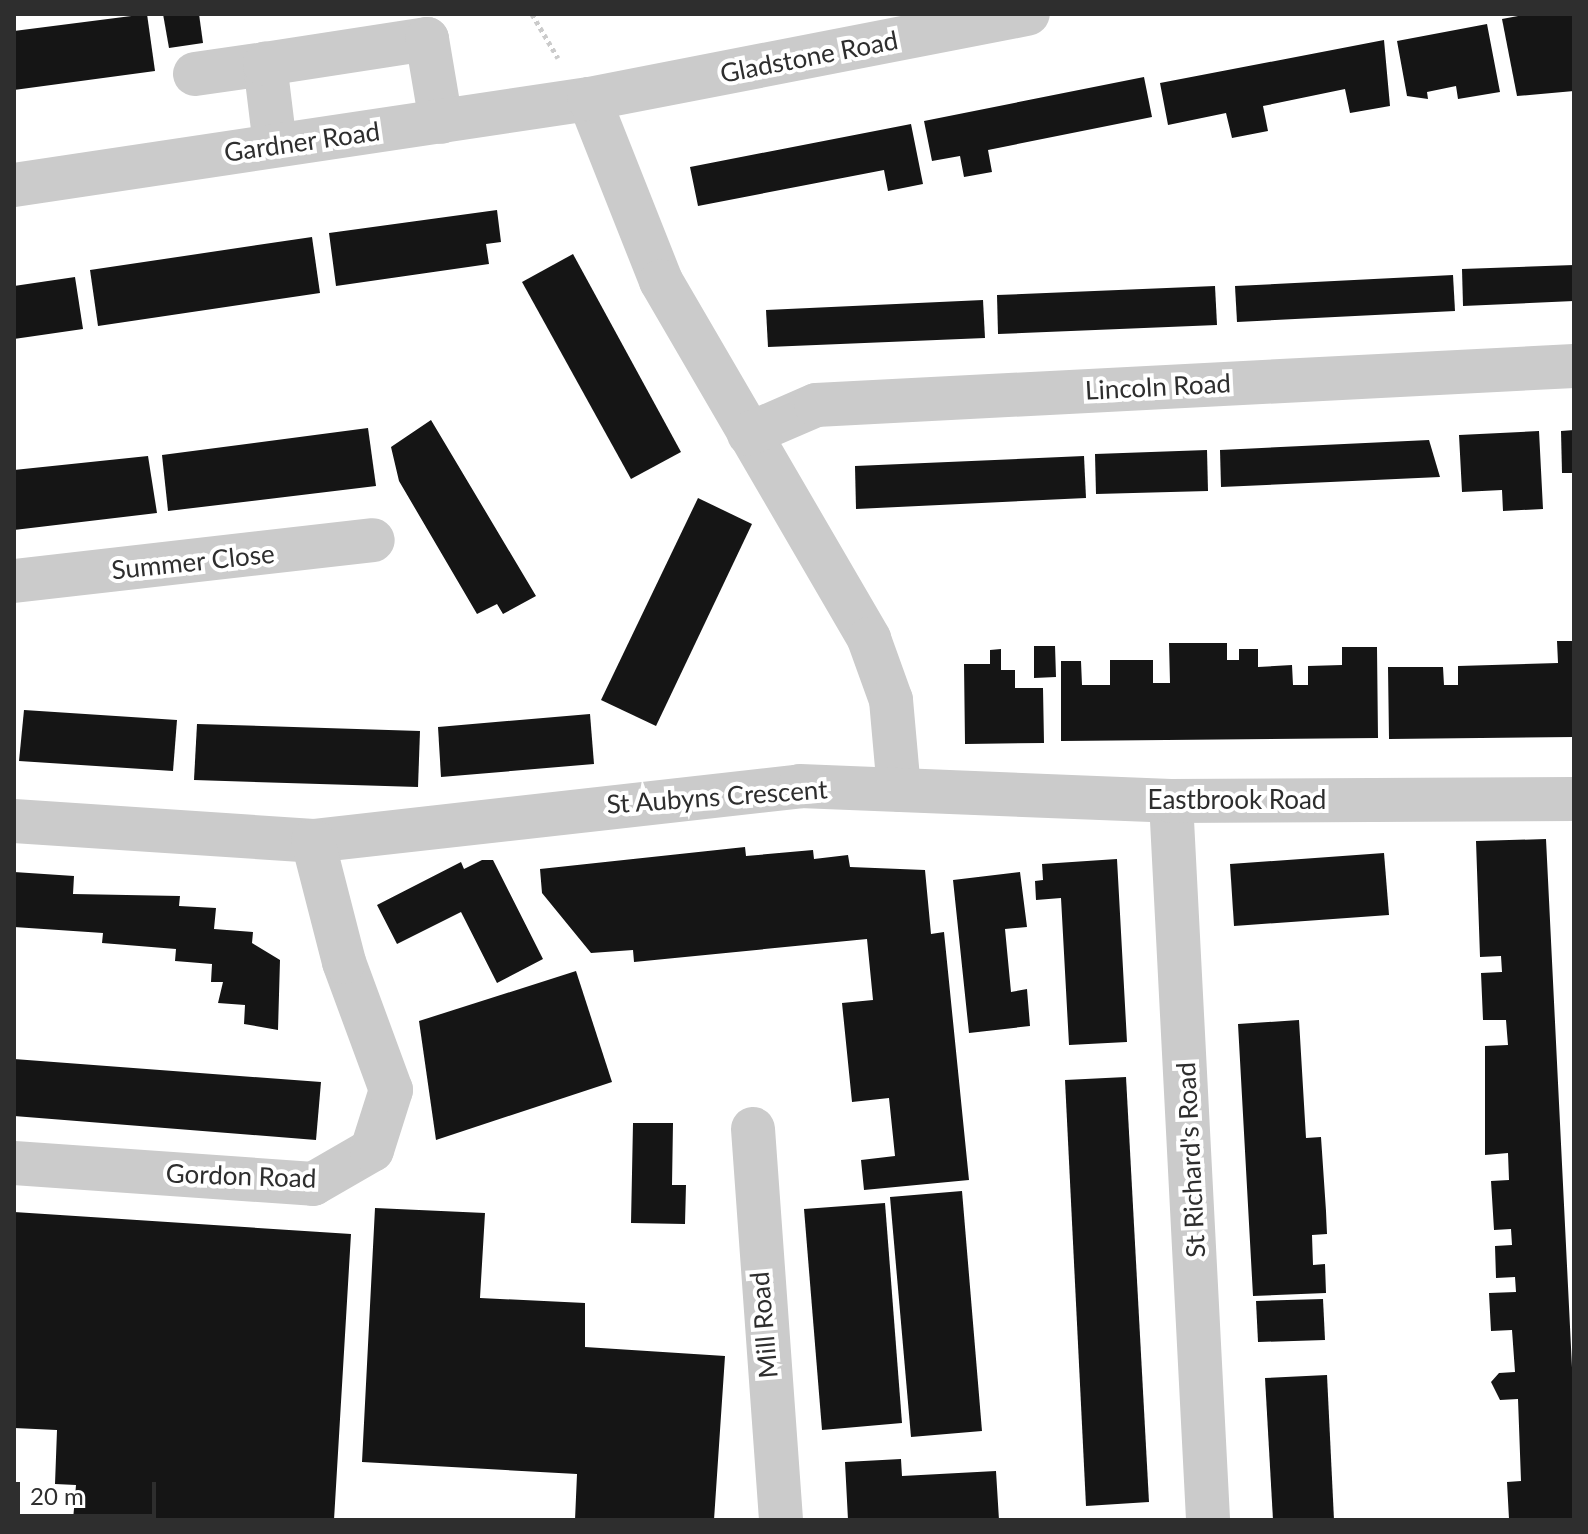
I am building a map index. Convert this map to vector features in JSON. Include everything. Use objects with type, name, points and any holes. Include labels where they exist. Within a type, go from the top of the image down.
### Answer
[{"type":"street","name":"Gladstone Road","points":[[589,99],[1028,14]]},
{"type":"street","points":[[195,74],[444,36],[441,122]]},
{"type":"street","points":[[265,64],[275,145]]},
{"type":"street","name":"Gardner Road","points":[[14,185],[589,99]]},
{"type":"street","points":[[589,99],[661,281],[869,639],[891,700],[899,790]]},
{"type":"street","name":"Lincoln Road","points":[[749,434],[816,405],[1574,366]]},
{"type":"street","name":"Summer Close","points":[[14,581],[373,540]]},
{"type":"street","name":"Eastbrook Road","points":[[899,790],[1171,801],[1574,799]]},
{"type":"street","name":"St Aubyns Crescent","points":[[14,821],[313,841],[702,793],[899,790]]},
{"type":"street","name":"St Richard's Road","points":[[1171,801],[1208,1520]]},
{"type":"street","name":"Gordon Road","points":[[14,1163],[313,1184],[372,1150],[389,1112],[387,1064],[344,962],[313,841]]},
{"type":"street","name":"Mill Road","points":[[753,1129],[781,1520]]},
{"type":"building","points":[[147,14],[155,71],[14,90],[14,31]]},
{"type":"building","points":[[163,14],[199,14],[203,43],[169,48]]},
{"type":"building","points":[[1529,14],[1574,14],[1574,91],[1517,96],[1502,19]]},
{"type":"building","points":[[1487,24],[1500,92],[1458,99],[1456,86],[1427,92],[1428,99],[1407,96],[1397,41]]},
{"type":"building","points":[[1384,40],[1390,106],[1350,113],[1345,89],[1263,106],[1268,131],[1232,138],[1226,113],[1168,125],[1160,83]]},
{"type":"building","points":[[1144,77],[1152,117],[988,150],[992,172],[964,177],[960,156],[932,161],[924,121]]},
{"type":"building","points":[[911,124],[923,184],[888,191],[884,170],[698,206],[690,167]]},
{"type":"building","points":[[497,210],[501,242],[486,244],[489,264],[336,286],[329,233]]},
{"type":"building","points":[[312,237],[320,293],[98,326],[90,270]]},
{"type":"building","points":[[573,254],[681,452],[631,479],[522,282]]},
{"type":"building","points":[[1574,265],[1574,301],[1463,306],[1462,269]]},
{"type":"building","points":[[1453,275],[1455,311],[1237,322],[1235,286]]},
{"type":"building","points":[[75,277],[83,329],[14,339],[14,286]]},
{"type":"building","points":[[1215,286],[1217,325],[998,334],[997,295]]},
{"type":"building","points":[[983,300],[985,338],[768,347],[766,310]]},
{"type":"building","points":[[431,420],[536,596],[503,614],[497,604],[477,614],[399,481],[391,447]]},
{"type":"building","points":[[368,428],[376,486],[168,511],[162,455]]},
{"type":"building","points":[[1574,430],[1574,473],[1562,473],[1561,431]]},
{"type":"building","points":[[1539,431],[1543,509],[1503,511],[1502,490],[1462,492],[1459,435]]},
{"type":"building","points":[[1429,440],[1440,477],[1221,487],[1220,450]]},
{"type":"building","points":[[1207,450],[1208,491],[1096,494],[1095,454]]},
{"type":"building","points":[[148,456],[157,513],[14,530],[14,470]]},
{"type":"building","points":[[1084,456],[1086,498],[856,509],[855,466]]},
{"type":"building","points":[[698,498],[752,524],[656,726],[601,700]]},
{"type":"building","points":[[1557,641],[1574,641],[1574,737],[1389,739],[1388,667],[1443,667],[1444,685],[1458,685],[1458,666],[1558,663]]},
{"type":"building","points":[[1169,643],[1227,643],[1227,660],[1239,660],[1239,649],[1258,649],[1258,667],[1292,665],[1293,685],[1308,685],[1308,666],[1342,665],[1342,647],[1377,647],[1378,738],[1061,741],[1061,661],[1081,661],[1082,685],[1110,685],[1110,660],[1153,660],[1153,683],[1170,683]]},
{"type":"building","points":[[1034,646],[1055,646],[1056,677],[1034,678]]},
{"type":"building","points":[[1001,649],[1001,670],[1015,670],[1015,688],[1043,688],[1044,743],[965,744],[964,664],[990,664],[990,650]]},
{"type":"building","points":[[24,710],[177,720],[173,771],[19,761]]},
{"type":"building","points":[[590,714],[594,764],[441,777],[438,727]]},
{"type":"building","points":[[197,724],[420,731],[418,787],[194,780]]},
{"type":"building","points":[[1546,839],[1574,1408],[1574,1520],[1509,1519],[1507,1482],[1521,1481],[1518,1399],[1500,1400],[1491,1382],[1499,1373],[1515,1372],[1512,1330],[1491,1331],[1489,1293],[1516,1292],[1515,1277],[1496,1278],[1495,1246],[1512,1245],[1511,1229],[1494,1230],[1491,1181],[1509,1180],[1508,1153],[1485,1155],[1485,1046],[1508,1045],[1506,1020],[1483,1020],[1481,973],[1502,972],[1501,956],[1480,957],[1476,841]]},
{"type":"building","points":[[745,847],[746,856],[813,850],[814,859],[848,855],[850,867],[925,870],[931,934],[944,932],[969,1180],[864,1190],[861,1160],[895,1156],[889,1098],[852,1102],[842,1003],[873,1000],[867,939],[634,962],[633,950],[591,953],[542,893],[540,869]]},
{"type":"building","points":[[1384,853],[1389,915],[1234,926],[1230,864]]},
{"type":"building","points":[[1117,859],[1127,1042],[1069,1045],[1061,898],[1036,900],[1035,881],[1043,880],[1042,864]]},
{"type":"building","points":[[482,860],[493,860],[543,959],[497,983],[461,912],[397,944],[377,905],[461,862],[464,869]]},
{"type":"building","points":[[14,872],[74,876],[73,894],[180,896],[179,906],[216,908],[214,929],[253,932],[252,943],[280,960],[278,1030],[244,1024],[245,1005],[218,1003],[223,982],[211,982],[212,964],[175,961],[176,949],[102,943],[103,933],[14,927]]},
{"type":"building","points":[[1020,872],[1027,927],[1005,929],[1011,992],[1027,989],[1030,1026],[969,1033],[953,880]]},
{"type":"building","points":[[576,971],[612,1082],[436,1140],[419,1021]]},
{"type":"building","points":[[1299,1020],[1306,1138],[1321,1137],[1327,1234],[1312,1235],[1313,1265],[1325,1264],[1326,1293],[1253,1296],[1238,1024]]},
{"type":"building","points":[[14,1059],[321,1082],[316,1140],[14,1116]]},
{"type":"building","points":[[1126,1077],[1149,1502],[1086,1506],[1065,1080]]},
{"type":"building","points":[[633,1123],[673,1123],[672,1185],[686,1185],[685,1224],[631,1223]]},
{"type":"building","points":[[962,1191],[982,1431],[911,1437],[890,1197]]},
{"type":"building","points":[[885,1203],[902,1423],[822,1430],[804,1209]]},
{"type":"building","points":[[375,1208],[485,1213],[480,1298],[585,1303],[585,1347],[725,1356],[714,1520],[575,1520],[577,1474],[362,1462]]},
{"type":"building","points":[[14,1212],[351,1234],[334,1520],[73,1520],[76,1485],[55,1484],[57,1430],[14,1428]]},
{"type":"building","points":[[1323,1299],[1325,1340],[1258,1342],[1256,1301]]},
{"type":"building","points":[[1327,1375],[1334,1520],[1273,1520],[1265,1378]]},
{"type":"building","points":[[901,1459],[902,1476],[996,1471],[999,1520],[848,1520],[845,1462]]}]
